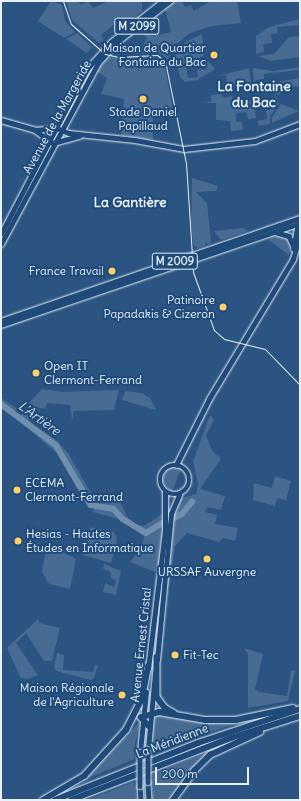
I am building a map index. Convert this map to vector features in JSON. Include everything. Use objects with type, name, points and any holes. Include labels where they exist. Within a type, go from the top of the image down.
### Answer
[{"type":"highway","points":[[157,657],[157,696],[165,708],[181,717]]},
{"type":"highway","points":[[126,730],[142,698],[148,667]]},
{"type":"highway","points":[[44,800],[84,776],[137,718],[159,712],[181,717],[236,720],[300,709]]},
{"type":"highway","name":"La Méridienne","points":[[55,800],[198,743],[300,709]]},
{"type":"highway","name":"La Méridienne","points":[[71,800],[160,764],[300,716]]},
{"type":"highway","points":[[143,717],[149,726]]},
{"type":"highway","points":[[174,800],[179,791],[210,755],[280,722]]},
{"type":"main road","name":"Avenue de la Margeride","points":[[60,130],[93,61],[117,36],[163,1]]},
{"type":"main road","name":"Avenue de la Margeride","points":[[1,234],[49,141],[60,130],[101,59],[118,41],[170,1]]},
{"type":"main road","points":[[1,120],[35,130],[49,141],[61,143],[83,136]]},
{"type":"main road","points":[[35,130],[50,128],[83,136],[135,140],[178,148],[204,147],[255,141],[300,124]]},
{"type":"main road","points":[[49,141],[50,128]]},
{"type":"main road","points":[[60,130],[61,143]]},
{"type":"main road","name":"Avenue de la Margeride","points":[[1,244],[49,141]]},
{"type":"main road","points":[[290,263],[300,217]]},
{"type":"main road","name":"M 2009","points":[[1,321],[300,217]]},
{"type":"main road","name":"M 2009","points":[[1,325],[299,224]]},
{"type":"main road","points":[[275,232],[289,236],[293,248]]},
{"type":"main road","points":[[176,465],[187,471],[190,479],[186,490],[179,495],[165,492],[160,486],[160,477],[164,469],[176,465],[209,399],[242,347],[248,334],[290,263],[300,235]]},
{"type":"main road","name":"Avenue Ernest Cristal","points":[[141,800],[140,752],[148,667],[165,530],[165,492]]},
{"type":"main road","name":"Avenue Ernest Cristal","points":[[149,800],[148,749],[150,714],[171,514],[179,495]]},
{"type":"shaded area","points":[[51,1],[62,5],[65,21],[75,32],[64,38],[38,21]]},
{"type":"shaded area","points":[[66,1],[78,1],[81,5],[88,1],[93,8],[109,1],[142,1],[142,11],[123,25],[120,20],[101,35],[104,40],[99,43],[72,20]]},
{"type":"shaded area","points":[[175,1],[182,1],[185,7],[191,5],[194,11],[211,1],[237,1],[241,23],[212,26],[190,33],[172,48],[168,60],[160,53],[130,54],[140,51],[147,38],[139,29],[156,16],[159,35],[171,32],[165,9]]},
{"type":"shaded area","points":[[300,19],[300,25],[277,27],[278,33],[271,34],[272,43],[263,44],[264,52],[256,54],[256,36],[269,27]]},
{"type":"shaded area","points":[[77,33],[92,47],[87,53],[66,39]]},
{"type":"shaded area","points":[[202,34],[204,55],[186,66],[188,78],[198,77],[197,70],[207,69],[207,60],[215,69],[197,80],[185,82],[180,77],[175,57],[172,56],[179,53],[185,42]]},
{"type":"shaded area","points":[[300,36],[300,57],[271,61],[258,56],[274,54],[289,37]]},
{"type":"shaded area","name":"Stade Daniel Papillaud","points":[[105,57],[153,57],[164,62],[174,115],[153,118],[153,141],[121,135],[124,99],[101,94],[107,78],[95,70]]},
{"type":"shaded area","points":[[300,67],[300,70],[264,74],[264,79],[255,80],[256,89],[254,88],[253,68],[273,71]]},
{"type":"shaded area","points":[[249,68],[251,83],[248,89],[247,85],[245,89],[227,85],[226,75],[218,76]]},
{"type":"shaded area","points":[[300,78],[300,87],[286,86],[279,95],[269,91],[277,82]]},
{"type":"shaded area","points":[[220,94],[225,98],[232,96],[234,103],[247,99],[257,103],[263,99],[264,107],[255,108],[256,118],[248,119],[246,112],[236,113],[236,122],[242,122],[243,130],[231,131],[230,121],[216,120],[216,103],[200,103],[211,102],[211,95]]},
{"type":"shaded area","points":[[275,94],[279,104],[270,116],[270,124],[258,126],[258,121],[267,119],[266,110],[275,109]]},
{"type":"shaded area","points":[[281,104],[299,111],[272,123],[272,117]]},
{"type":"shaded area","points":[[192,178],[218,186],[216,191],[196,192],[207,203],[211,242],[209,245],[205,242],[205,246],[197,248],[193,244],[191,222]]},
{"type":"shaded area","points":[[243,228],[248,231],[221,240],[214,231]]},
{"type":"shaded area","points":[[281,236],[289,242],[289,255],[270,241],[269,238]]},
{"type":"shaded area","points":[[42,389],[62,392],[119,390],[114,410],[74,411],[72,420],[70,405],[47,403],[45,409],[27,405]]},
{"type":"shaded area","points":[[125,391],[141,393],[150,398],[156,410],[122,400]]},
{"type":"shaded area","points":[[1,398],[16,408],[15,416],[1,408]]},
{"type":"shaded area","points":[[23,412],[30,416],[29,421],[57,441],[68,453],[92,495],[89,509],[59,455],[18,420]]},
{"type":"shaded area","points":[[210,415],[214,420],[206,435],[212,451],[221,459],[200,489],[225,496],[221,510],[207,507],[205,512],[217,515],[215,524],[238,528],[235,541],[223,538],[219,542],[187,533],[175,546],[168,589],[164,592],[173,510],[178,499],[196,494],[198,485],[193,461]]},
{"type":"shaded area","points":[[171,468],[181,469],[172,492],[162,481],[165,472]]},
{"type":"shaded area","points":[[275,476],[291,481],[286,500],[277,498],[275,506],[253,500],[254,483],[272,488]]},
{"type":"shaded area","points":[[113,496],[119,499],[128,518],[137,525],[144,526],[165,512],[160,568],[155,572],[130,562],[142,546],[144,536],[118,519],[93,512],[96,504],[110,502]]},
{"type":"shaded area","points":[[90,527],[114,532],[117,539],[111,563],[83,555]]},
{"type":"shaded area","points":[[47,544],[76,559],[70,589],[49,584],[42,572]]},
{"type":"shaded area","points":[[104,564],[121,571],[116,595],[103,592],[105,583],[114,587],[116,580],[111,578],[110,571],[103,569]]},
{"type":"shaded area","points":[[38,619],[39,623],[60,628],[52,661],[44,661],[26,633],[16,643],[38,675],[28,679],[21,678],[7,648]]},
{"type":"shaded area","points":[[244,648],[263,654],[255,689],[259,692],[287,696],[291,670],[295,671],[288,701],[248,708],[248,654]]},
{"type":"shaded area","points":[[57,653],[64,655],[63,670],[93,672],[95,665],[98,665],[94,678],[91,680],[56,671],[54,667]]},
{"type":"shaded area","points":[[156,714],[204,722],[244,721],[153,751],[153,716]]},
{"type":"shaded area","points":[[142,719],[135,743],[134,759],[84,780]]},
{"type":"shaded area","points":[[211,751],[171,800],[152,800],[153,774]]},
{"type":"shaded area","points":[[134,782],[137,800],[88,800]]},
{"type":"waterway","name":"L'Artière","points":[[1,404],[56,445],[91,505],[114,509],[123,519],[146,533],[164,522]]},
{"type":"waterway","name":"L'Artière","points":[[172,519],[182,514],[192,502]]},
{"type":"tram line","points":[[63,1],[71,24],[105,54],[119,57],[157,55],[165,61],[186,163],[193,272],[214,330],[224,339],[265,349],[300,385]]},
{"type":"place","name":"Maison de Quartier Fontaine du Bac","points":[[214,55]]},
{"type":"place","name":"Stade Daniel Papillaud","points":[[143,99]]},
{"type":"place","name":"France Travail","points":[[112,271]]},
{"type":"place","name":"Patinoire Papadakis & Cizeron","points":[[223,307]]},
{"type":"place","name":"Open IT Clermont-Ferrand","points":[[36,373]]},
{"type":"place","name":"ECEMA Clermont-Ferrand","points":[[17,490]]},
{"type":"place","name":"Hesias - Hautes Études en Informatique","points":[[18,541]]},
{"type":"place","name":"URSSAF Auvergne","points":[[207,559]]},
{"type":"place","name":"Fit-Tec","points":[[175,655]]},
{"type":"place","name":"Maison Régionale de l'Agriculture","points":[[122,695]]},
{"type":"district","name":"La Fontaine du Bac","points":[[254,94]]},
{"type":"district","name":"La Gantière","points":[[130,202]]}]
